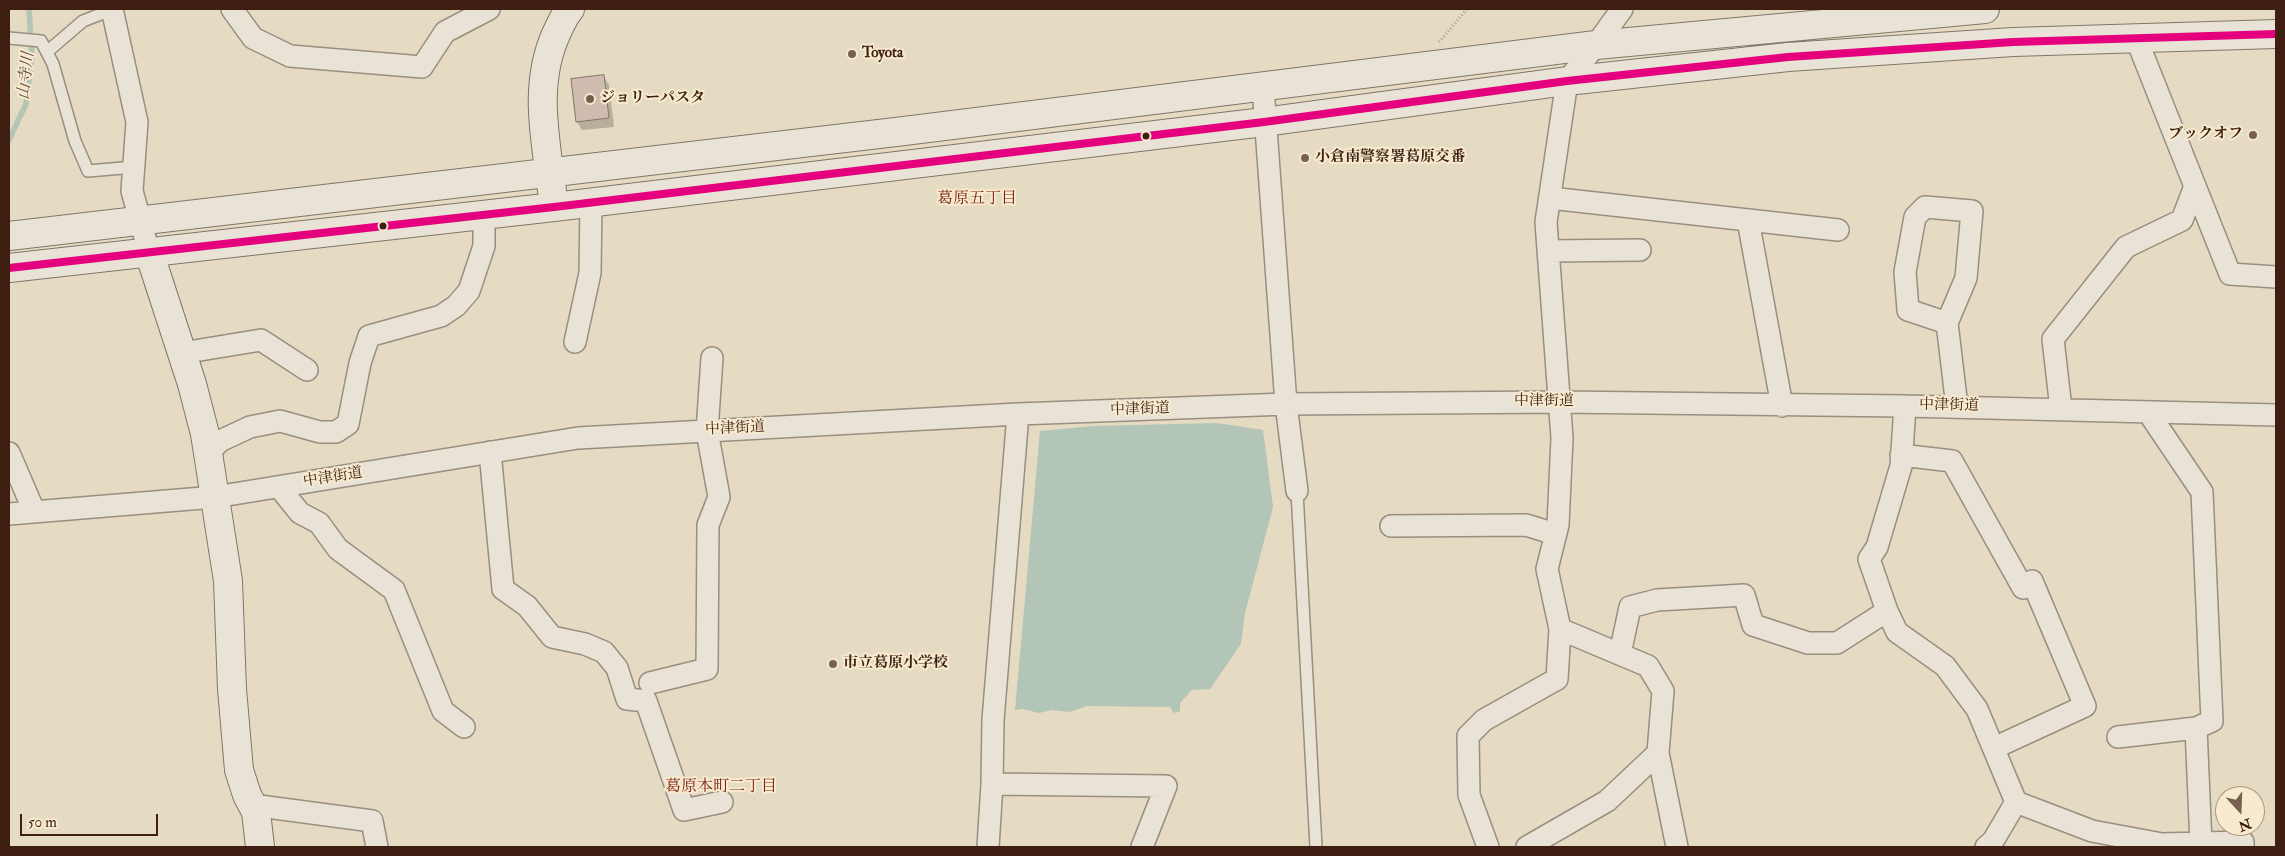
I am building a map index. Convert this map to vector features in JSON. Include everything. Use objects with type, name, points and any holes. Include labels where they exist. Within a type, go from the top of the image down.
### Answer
[{"type":"street","points":[[111,9],[137,122],[132,190],[192,384],[208,454],[228,582],[232,689],[239,770],[256,812],[260,830],[260,847]]},
{"type":"street","points":[[232,9],[252,38],[290,56],[422,67],[445,32],[489,9]]},
{"type":"street","points":[[554,207],[543,130],[542,83],[550,47],[565,14],[570,9]]},
{"type":"street","points":[[1488,847],[1469,795],[1468,736],[1484,720],[1557,679],[1560,628],[1547,569],[1558,525],[1562,438],[1546,222],[1568,81],[1622,9]]},
{"type":"street","points":[[9,236],[550,174],[1596,45],[1985,9]]},
{"type":"street","points":[[9,268],[591,203],[1264,122],[1568,81],[1788,57],[2013,42],[2276,34]]},
{"type":"street","points":[[2136,38],[2230,274],[2276,277]]},
{"type":"street","points":[[1263,87],[1264,122],[1286,404],[1297,490]]},
{"type":"street","points":[[2061,409],[2053,339],[2126,247],[2182,220],[2195,186]]},
{"type":"street","points":[[1550,198],[1838,230]]},
{"type":"street","points":[[575,342],[590,273],[591,203]]},
{"type":"street","points":[[1947,323],[1908,310],[1906,272],[1915,217],[1926,207],[1972,211],[1966,278],[1947,323],[1957,407]]},
{"type":"street","points":[[208,454],[220,441],[257,426],[280,421],[320,432],[336,432],[348,424],[360,363],[369,336],[442,316],[456,306],[468,291],[484,246],[484,215]]},
{"type":"street","points":[[1748,220],[1782,406]]},
{"type":"street","points":[[1548,251],[1640,250]]},
{"type":"street","points":[[182,354],[261,340],[307,370]]},
{"type":"street","points":[[650,683],[707,669],[708,525],[719,497],[707,431],[712,358]]},
{"type":"street","name":"中津街道","points":[[9,514],[215,497],[578,438],[1018,414],[1286,404],[1560,402],[1905,406],[2276,415]]},
{"type":"street","points":[[1905,406],[1901,466],[1877,547],[1869,559],[1887,611],[1897,632],[1945,666],[1977,709],[2016,802],[2092,831],[2162,846],[2243,842],[2244,847]]},
{"type":"street","points":[[2118,737],[2196,728],[2212,721],[2202,492],[2148,412]]},
{"type":"street","points":[[988,847],[992,784],[993,720],[1018,414]]},
{"type":"street","points":[[490,452],[503,589],[527,606],[552,637],[585,644],[604,652],[617,668],[627,699],[646,701],[684,810],[722,802]]},
{"type":"street","points":[[9,453],[34,511]]},
{"type":"street","points":[[1901,455],[1952,461],[2023,588],[2032,581],[2085,706],[1994,748]]},
{"type":"street","points":[[280,487],[300,513],[320,524],[338,549],[394,590],[443,711],[464,727]]},
{"type":"street","points":[[1391,526],[1526,525],[1555,534]]},
{"type":"street","points":[[1620,654],[1630,607],[1657,600],[1744,595],[1753,625],[1808,643],[1837,643],[1887,611]]},
{"type":"street","points":[[1560,628],[1648,666],[1663,691],[1658,753],[1676,847]]},
{"type":"street","points":[[2196,728],[2201,844]]},
{"type":"street","points":[[1527,847],[1607,801],[1658,753]]},
{"type":"street","points":[[992,784],[1166,786],[1142,847]]},
{"type":"street","points":[[1986,847],[1993,841],[2016,802]]},
{"type":"street","points":[[252,806],[372,821],[378,847]]},
{"type":"lane","points":[[48,51],[83,21],[111,9]]},
{"type":"lane","points":[[14,39],[42,41],[48,51],[65,98],[75,141],[88,171],[134,166]]},
{"type":"lane","points":[[1297,490],[1316,847]]},
{"type":"path","points":[[1418,68],[1467,9]]},
{"type":"shaded area","points":[[1217,423],[1263,430],[1273,507],[1245,613],[1241,644],[1210,689],[1192,690],[1180,703],[1180,711],[1174,713],[1170,707],[1087,706],[1070,712],[1052,710],[1039,713],[1023,709],[1015,710],[1040,431],[1094,426]]},
{"type":"building","name":"ジョリーパスタ","points":[[604,75],[609,118],[576,122],[571,79]]},
{"type":"waterway","name":"山寺川","points":[[9,140],[26,104],[32,57],[29,9]]},
{"type":"transit line","points":[[9,268],[554,207],[1264,122],[1567,81],[1788,57],[2013,42],[2276,34]]},
{"type":"place","name":"Toyota","points":[[852,54]]},
{"type":"place","name":"ジョリーパスタ","points":[[590,99]]},
{"type":"place","name":"ブックオフ","points":[[2253,135]]},
{"type":"place","name":"小倉南警察署葛原交番","points":[[1305,158]]},
{"type":"place","name":"市立葛原小学校","points":[[833,664]]},
{"type":"district","name":"葛原五丁目","points":[[977,200]]},
{"type":"district","name":"葛原本町二丁目","points":[[721,788]]}]
